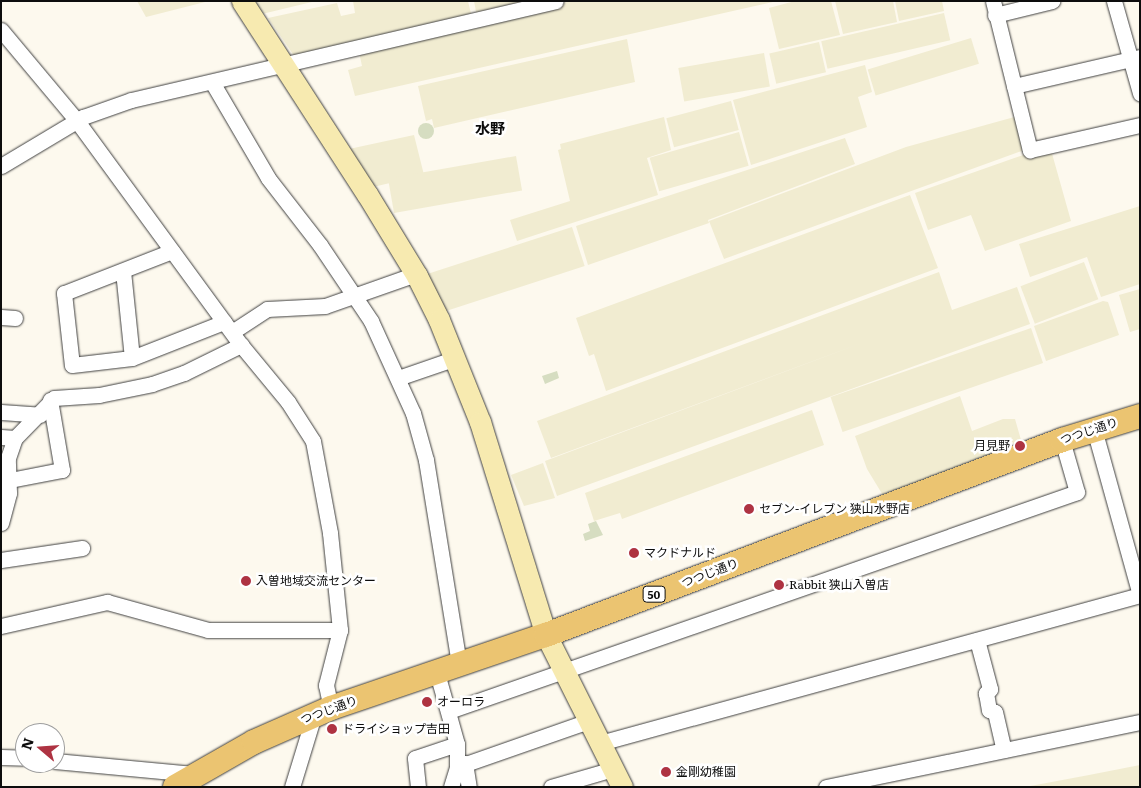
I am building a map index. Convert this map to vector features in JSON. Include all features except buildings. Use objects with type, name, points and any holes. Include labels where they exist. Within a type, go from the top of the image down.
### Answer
[{"type":"main road","name":"つつじ通り","points":[[184,780],[254,742],[323,711],[546,635],[1062,440],[1140,416]]},
{"type":"street","points":[[242,1],[285,65],[416,274],[456,358],[546,635],[618,778],[551,787]]},
{"type":"street","points":[[1,166],[77,121],[131,100],[556,1]]},
{"type":"street","points":[[1052,1],[994,8],[1030,150],[1140,125]]},
{"type":"street","points":[[1114,1],[1135,58],[1140,93]]},
{"type":"street","points":[[4,38],[77,121],[241,345],[288,402],[313,441],[330,533],[340,630],[326,685],[323,711],[292,787]]},
{"type":"street","points":[[1014,86],[1135,58]]},
{"type":"street","points":[[212,82],[268,178],[354,295],[398,378],[416,418],[426,460],[459,664]]},
{"type":"street","points":[[172,251],[64,293],[72,365],[132,358],[228,327],[267,309],[325,306],[416,274]]},
{"type":"street","points":[[123,271],[132,358]]},
{"type":"street","points":[[50,400],[99,395],[152,384],[184,373],[241,345]]},
{"type":"street","points":[[398,378],[456,358]]},
{"type":"street","points":[[1,523],[10,480],[8,437],[40,416],[50,400]]},
{"type":"street","points":[[10,480],[62,470],[50,400]]},
{"type":"street","points":[[1,412],[40,416]]},
{"type":"street","points":[[600,743],[1140,595],[1094,429]]},
{"type":"street","points":[[449,711],[1077,492],[1062,440]]},
{"type":"street","points":[[1,560],[82,548]]},
{"type":"street","points":[[1,626],[107,602],[208,630],[340,630]]},
{"type":"street","points":[[976,640],[990,689],[986,692],[990,710],[995,712],[1004,750]]},
{"type":"street","points":[[437,673],[449,711],[468,787]]},
{"type":"street","points":[[451,787],[461,765],[588,721]]},
{"type":"street","points":[[826,787],[1140,722]]},
{"type":"street","points":[[418,787],[415,758],[456,744]]},
{"type":"street","points":[[1,757],[15,758]]},
{"type":"street","points":[[65,762],[184,780]]},
{"type":"shaded area","points":[[137,1],[209,1],[146,17]]},
{"type":"shaded area","points":[[253,1],[316,1],[262,14]]},
{"type":"shaded area","points":[[353,1],[468,1],[472,18],[295,57],[268,18],[337,3],[341,16],[355,13]]},
{"type":"shaded area","points":[[474,1],[543,1],[477,17]]},
{"type":"shaded area","points":[[571,1],[777,1],[355,96],[348,70],[362,66],[359,52]]},
{"type":"shaded area","points":[[795,1],[831,1],[840,35],[779,49],[769,8]]},
{"type":"shaded area","points":[[835,1],[893,1],[897,22],[843,34]]},
{"type":"shaded area","points":[[895,1],[942,1],[944,11],[899,21]]},
{"type":"shaded area","points":[[944,13],[950,40],[828,69],[821,41]]},
{"type":"shaded area","points":[[971,38],[979,64],[876,95],[868,70]]},
{"type":"shaded area","points":[[627,39],[635,82],[434,128],[432,119],[426,121],[418,86]]},
{"type":"shaded area","points":[[819,42],[826,72],[776,84],[769,53]]},
{"type":"shaded area","points":[[764,53],[770,86],[684,102],[678,68]]},
{"type":"shaded area","points":[[865,65],[872,92],[858,97],[867,127],[751,165],[733,100]]},
{"type":"shaded area","points":[[731,101],[739,130],[674,147],[666,118]]},
{"type":"shaded area","points":[[1018,116],[1027,149],[724,259],[709,221],[906,147]]},
{"type":"shaded area","points":[[664,117],[671,150],[647,158],[658,195],[517,241],[510,220],[570,201],[558,150],[561,149],[560,144]]},
{"type":"shaded area","points":[[739,132],[749,166],[659,191],[650,158]]},
{"type":"shaded area","points":[[414,135],[424,175],[373,187],[349,149]]},
{"type":"shaded area","points":[[845,138],[855,164],[708,220],[709,223],[588,265],[576,226]]},
{"type":"shaded area","points":[[1051,150],[1071,221],[985,251],[971,215],[928,230],[915,193],[1029,153]]},
{"type":"shaded area","points":[[516,156],[522,190],[394,213],[388,179]]},
{"type":"shaded area","points":[[910,195],[938,268],[606,391],[594,354],[589,356],[576,318]]},
{"type":"shaded area","points":[[1140,206],[1140,284],[1101,297],[1087,257],[1030,277],[1019,244]]},
{"type":"shaded area","points":[[572,227],[585,266],[439,313],[426,274]]},
{"type":"shaded area","points":[[1084,262],[1098,299],[1035,324],[1021,286]]},
{"type":"shaded area","points":[[939,272],[952,310],[1017,287],[1030,324],[557,496],[545,461],[867,341],[551,458],[537,421]]},
{"type":"shaded area","points":[[1140,289],[1140,329],[1130,332],[1119,295]]},
{"type":"shaded area","points":[[1103,301],[1108,302],[1119,335],[1046,361],[1034,326]]},
{"type":"shaded area","points":[[1031,328],[1043,363],[843,432],[831,397]]},
{"type":"shaded area","points":[[960,396],[972,431],[1003,419],[1015,419],[1021,440],[984,459],[884,497],[867,469],[855,436]]},
{"type":"shaded area","points":[[812,410],[824,445],[622,519],[620,513],[594,521],[585,493]]},
{"type":"shaded area","points":[[543,463],[555,498],[524,506],[511,475]]},
{"type":"shaded area","points":[[1140,765],[1140,787],[1025,787],[1089,775]]},
{"type":"green space","points":[[426,123],[434,131],[426,139],[418,131]]},
{"type":"green space","points":[[557,371],[559,378],[545,384],[542,376]]},
{"type":"green space","points":[[596,521],[603,535],[585,541],[583,534],[590,531],[588,524]]},
{"type":"place","name":"月見野","points":[[1020,446]]},
{"type":"place","name":"セブン-イレブン 狭山水野店","points":[[749,509]]},
{"type":"place","name":"マクドナルド","points":[[634,553]]},
{"type":"place","name":"入曽地域交流センター","points":[[246,581]]},
{"type":"place","name":"Rabbit 狭山入曽店","points":[[779,585]]},
{"type":"place","name":"オーロラ","points":[[427,702]]},
{"type":"place","name":"ドライショップ吉田","points":[[332,729]]},
{"type":"place","name":"金剛幼稚園","points":[[666,772]]},
{"type":"district","name":"水野","points":[[490,128]]}]
